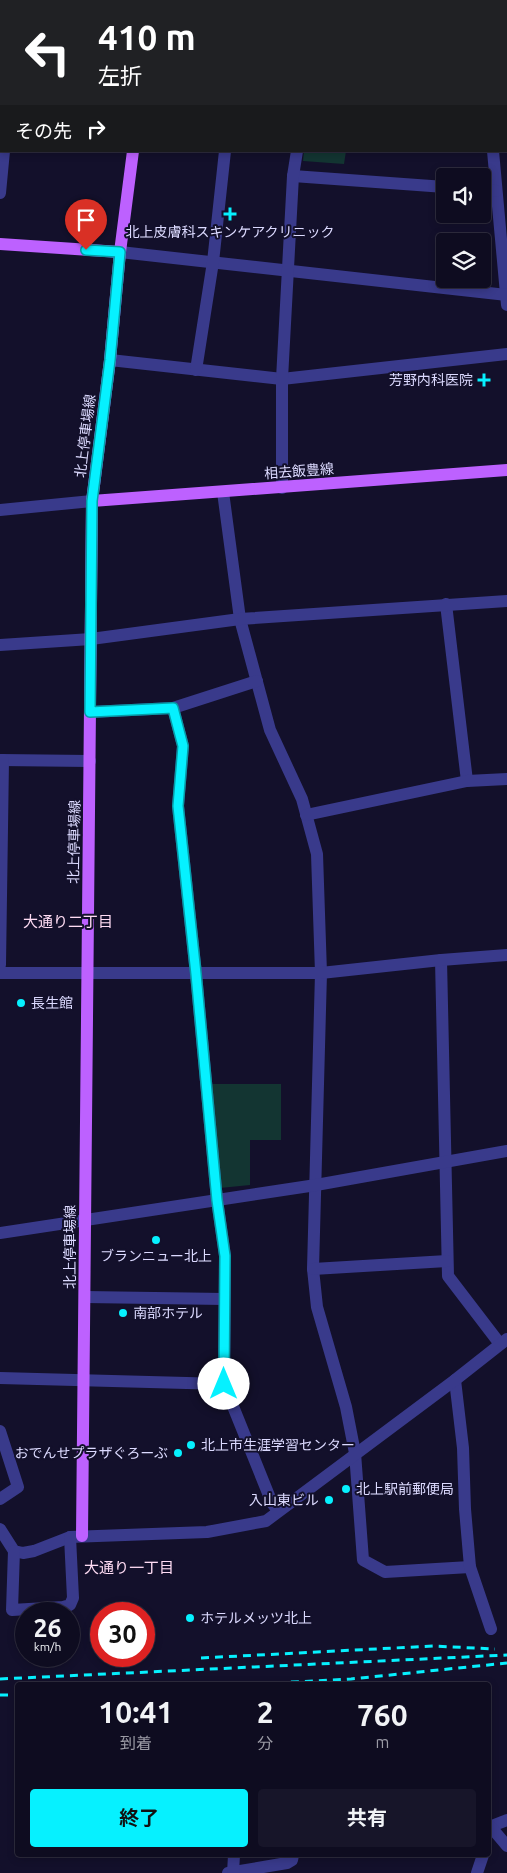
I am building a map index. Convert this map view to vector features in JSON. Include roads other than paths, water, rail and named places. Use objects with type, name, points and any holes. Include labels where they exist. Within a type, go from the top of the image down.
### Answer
[{"type":"main road","name":"北上停車場線","points":[[76,1536],[84,1381],[92,501],[133,152]]},
{"type":"main road","points":[[0,244],[120,252]]},
{"type":"main road","name":"相去飯豊線","points":[[92,501],[507,470]]},
{"type":"street","points":[[0,193],[4,152]]},
{"type":"street","points":[[196,370],[213,262],[225,152]]},
{"type":"street","points":[[282,488],[282,379],[293,176],[297,152]]},
{"type":"street","points":[[120,252],[288,270],[507,298],[493,152]]},
{"type":"street","points":[[293,176],[436,186]]},
{"type":"street","points":[[491,191],[496,191]]},
{"type":"street","points":[[110,360],[282,379],[507,354]]},
{"type":"street","points":[[223,492],[240,619],[270,730],[302,799],[317,854],[321,973],[313,1269],[317,1307],[346,1407],[355,1453],[363,1560],[385,1572],[470,1566]]},
{"type":"street","points":[[0,510],[92,501]]},
{"type":"street","points":[[0,645],[91,639],[240,619],[507,600]]},
{"type":"street","points":[[446,604],[467,780]]},
{"type":"street","points":[[90,712],[173,708],[257,681]]},
{"type":"street","points":[[173,708],[183,746],[178,806],[217,1200],[225,1256],[224,1384],[272,1503],[278,1511]]},
{"type":"street","points":[[0,965],[1,760],[90,761]]},
{"type":"street","points":[[306,815],[467,780],[507,779]]},
{"type":"street","points":[[0,973],[321,973],[507,955]]},
{"type":"street","points":[[14,1551],[23,1553],[34,1551],[76,1536],[207,1532],[266,1521],[455,1380],[504,1341],[448,1276],[441,960]]},
{"type":"street","points":[[0,1233],[316,1185],[507,1152]]},
{"type":"street","points":[[313,1269],[447,1261]]},
{"type":"street","points":[[85,1297],[224,1299]]},
{"type":"street","points":[[0,1378],[224,1384]]},
{"type":"street","points":[[455,1380],[462,1448],[470,1566],[492,1629]]},
{"type":"street","points":[[0,1432],[18,1487],[0,1499]]},
{"type":"street","points":[[0,1529],[14,1551],[12,1610],[63,1607],[70,1604],[73,1598],[76,1536]]},
{"type":"street","points":[[491,1827],[507,1820]]},
{"type":"street","points":[[491,1828],[507,1846]]},
{"type":"street","points":[[232,1873],[234,1857]]},
{"type":"street","points":[[228,1873],[287,1863],[292,1860],[293,1857]]},
{"type":"street","points":[[477,1873],[482,1857]]},
{"type":"railway","points":[[201,1658],[433,1646],[495,1649]]},
{"type":"railway","points":[[0,1679],[507,1655]]},
{"type":"railway","points":[[293,1682],[351,1679],[507,1663]]},
{"type":"railway","points":[[0,1695],[15,1695]]},
{"type":"place","name":"北上皮膚科スキンケアクリニック","points":[[230,214]]},
{"type":"place","name":"芳野内科医院","points":[[484,380]]},
{"type":"place","name":"長生館","points":[[21,1003]]},
{"type":"place","name":"ブランニュー北上","points":[[156,1240]]},
{"type":"place","name":"南部ホテル","points":[[123,1313]]},
{"type":"place","name":"北上市生涯学習センター","points":[[191,1445]]},
{"type":"place","name":"おでんせプラザぐろーぶ","points":[[178,1453]]},
{"type":"place","name":"北上駅前郵便局","points":[[346,1489]]},
{"type":"place","name":"入山東ビル","points":[[329,1500]]},
{"type":"place","name":"ホテルメッツ北上","points":[[190,1618]]},
{"type":"district","name":"大通り二丁目","points":[[68,922]]},
{"type":"district","name":"大通り一丁目","points":[[129,1568]]}]
